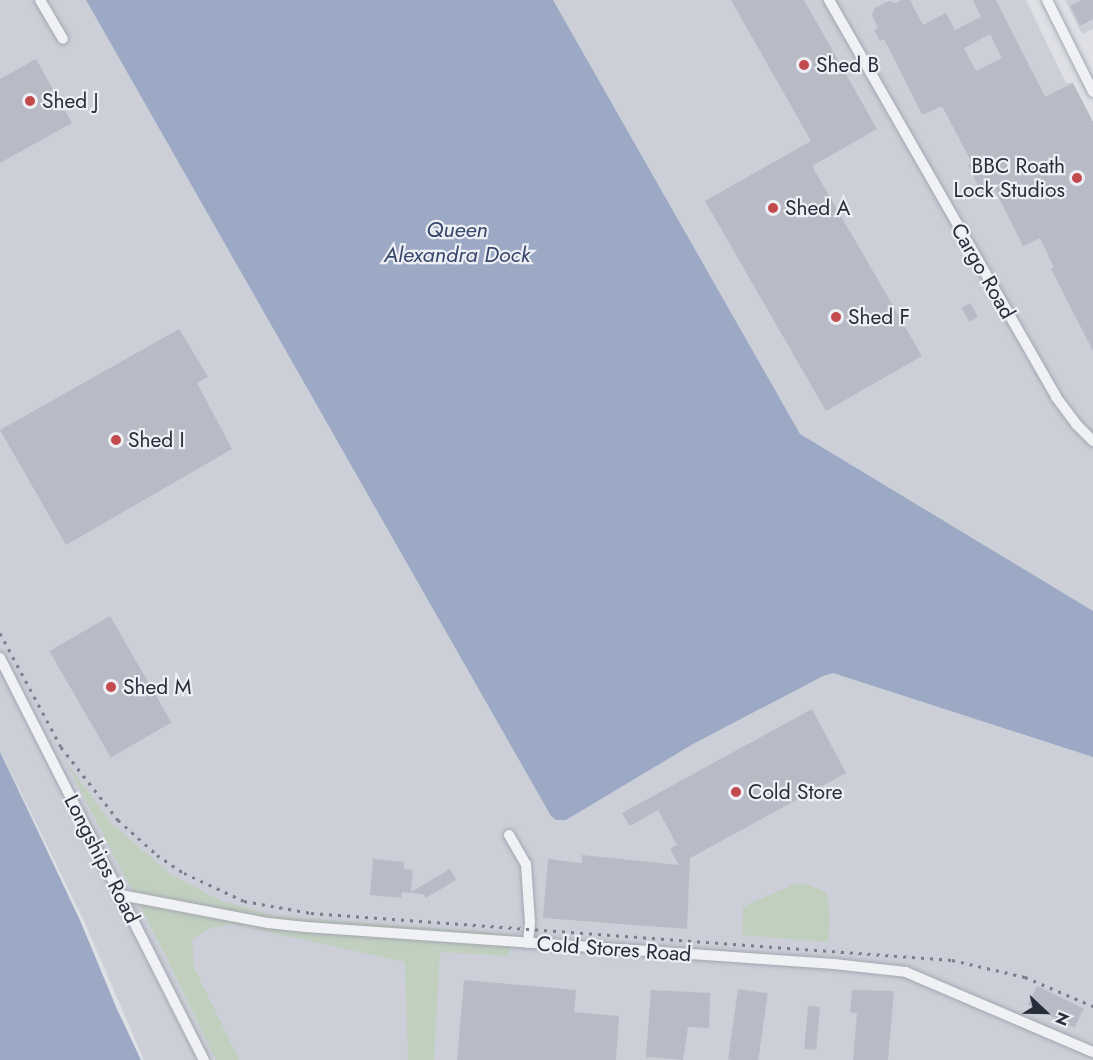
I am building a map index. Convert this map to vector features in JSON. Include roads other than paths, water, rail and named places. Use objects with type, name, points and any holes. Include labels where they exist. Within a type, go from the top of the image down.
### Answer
[{"type":"street","points":[[40,0],[63,39]]},
{"type":"street","name":"Cargo Road","points":[[829,0],[1056,397],[1076,424],[1093,441]]},
{"type":"street","points":[[1047,0],[1093,92]]},
{"type":"street","name":"Longships Road","points":[[0,658],[204,1060]]},
{"type":"street","points":[[509,835],[526,864],[530,923],[528,943]]},
{"type":"street","name":"Cold Stores Road","points":[[121,895],[268,923],[834,964],[906,972],[1093,1052]]},
{"type":"water","name":"Queen Alexandra Dock","points":[[86,0],[553,0],[800,434],[1093,611],[1093,757],[833,673],[823,676],[693,744],[566,820],[556,820],[551,816]]},
{"type":"water","points":[[0,752],[80,920],[141,1060],[0,1060]]},
{"type":"railway","points":[[0,633],[61,747],[118,820],[157,855],[184,873],[244,901],[311,913],[952,960],[1025,977],[1093,1006]]},
{"type":"place","name":"Shed B","points":[[804,65]]},
{"type":"place","name":"Shed J","points":[[30,101]]},
{"type":"place","name":"BBC Roath Lock Studios","points":[[1077,178]]},
{"type":"place","name":"Shed A","points":[[773,208]]},
{"type":"place","name":"Shed F","points":[[836,317]]},
{"type":"place","name":"Shed I","points":[[116,440]]},
{"type":"place","name":"Shed M","points":[[111,687]]},
{"type":"place","name":"Cold Store","points":[[736,792]]}]
